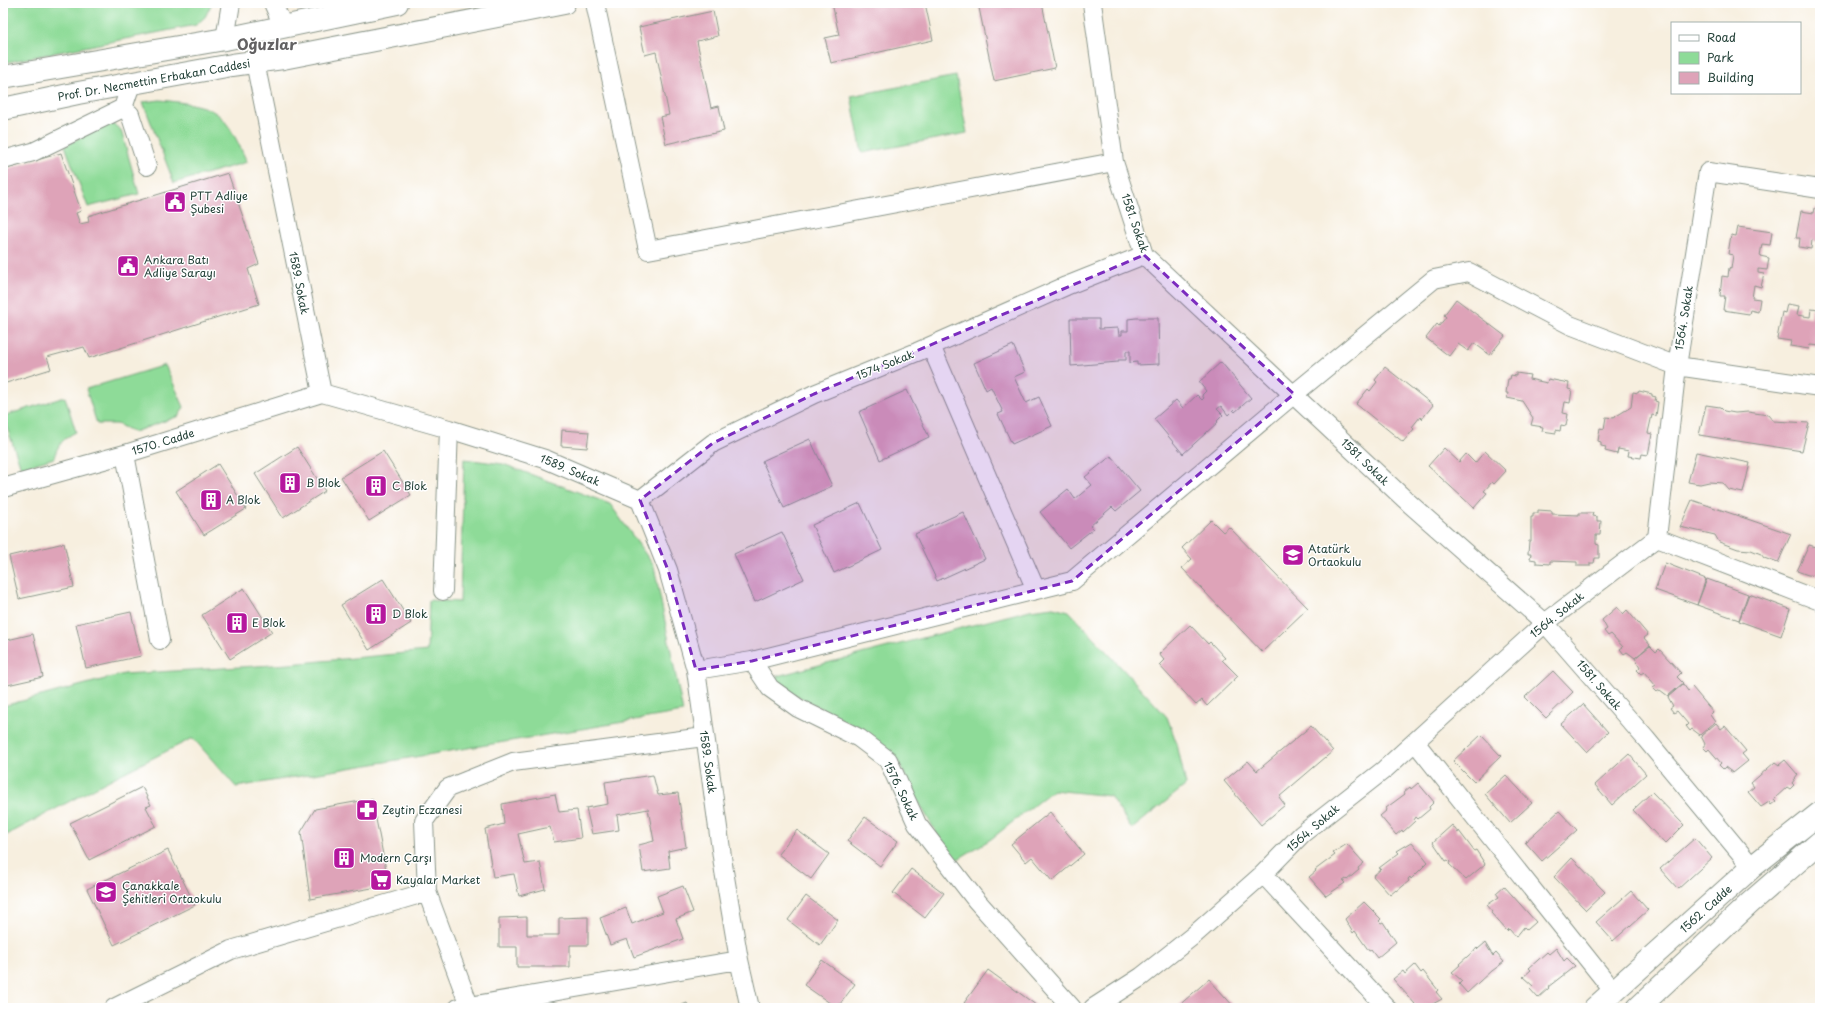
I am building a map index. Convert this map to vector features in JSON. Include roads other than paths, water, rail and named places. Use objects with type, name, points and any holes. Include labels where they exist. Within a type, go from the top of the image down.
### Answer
[{"type":"main road","points":[[3,77],[225,38],[397,3]]},
{"type":"main road","name":"Prof. Dr. Necmettin Erbakan Caddesi","points":[[3,109],[78,93],[255,62],[564,3]]},
{"type":"main road","name":"1562. Cadde","points":[[1595,1008],[1752,867],[1820,813]]},
{"type":"main road","points":[[1638,1008],[1750,903],[1820,842]]},
{"type":"street","points":[[225,38],[231,3]]},
{"type":"street","points":[[273,3],[282,26]]},
{"type":"street","points":[[595,3],[648,250],[1114,162]]},
{"type":"street","name":"1581. Sokak","points":[[1092,3],[1114,162],[1144,255],[1410,504],[1545,623],[1646,740],[1752,867]]},
{"type":"street","name":"1589. Sokak","points":[[255,62],[322,393],[545,458],[640,500],[668,570],[696,670],[704,737],[739,960],[750,1008]]},
{"type":"street","points":[[3,160],[33,152],[123,108],[131,84]]},
{"type":"street","points":[[123,108],[130,114],[147,166]]},
{"type":"street","name":"1564. Sokak","points":[[1093,1008],[1113,1003],[1141,977],[1188,939],[1263,874],[1302,834],[1385,769],[1545,623],[1657,538],[1677,366],[1708,172],[1820,189]]},
{"type":"street","name":"1574 Sokak","points":[[640,500],[713,443],[814,394],[930,346],[1066,286],[1144,255]]},
{"type":"street","points":[[696,670],[752,661],[1072,581],[1294,394],[1434,279],[1470,272],[1570,325],[1677,366],[1820,387]]},
{"type":"street","points":[[930,346],[1036,590]]},
{"type":"street","name":"1570. Cadde","points":[[3,488],[125,454],[322,393]]},
{"type":"street","points":[[442,592],[449,429]]},
{"type":"street","points":[[125,454],[160,640]]},
{"type":"street","points":[[1657,538],[1820,601]]},
{"type":"street","name":"1576. Sokak","points":[[752,661],[770,688],[798,708],[859,738],[888,760],[917,824],[976,900],[1072,1008]]},
{"type":"street","points":[[704,737],[513,762],[448,788],[424,821],[427,892],[465,1007],[739,960]]},
{"type":"street","points":[[1415,742],[1614,992]]},
{"type":"street","points":[[1263,874],[1387,1008]]},
{"type":"street","points":[[114,1008],[232,950],[427,892]]},
{"type":"place","name":"PTT Adliye Şubesi","points":[[175,202]]},
{"type":"place","name":"Ankara Batı Adliye Sarayı","points":[[128,266]]},
{"type":"place","name":"B Blok","points":[[290,483]]},
{"type":"place","name":"C Blok","points":[[376,486]]},
{"type":"place","name":"A Blok","points":[[211,500]]},
{"type":"place","name":"Atatürk Ortaokulu","points":[[1293,555]]},
{"type":"place","name":"D Blok","points":[[376,614]]},
{"type":"place","name":"E Blok","points":[[237,623]]},
{"type":"place","name":"Zeytin Eczanesi","points":[[367,810]]},
{"type":"place","name":"Modern Çarşı","points":[[344,858]]},
{"type":"place","name":"Kayalar Market","points":[[381,880]]},
{"type":"place","name":"Çanakkale Şehitleri Ortaokulu","points":[[106,892]]},
{"type":"district","name":"Oğuzlar","points":[[267,45]]}]
